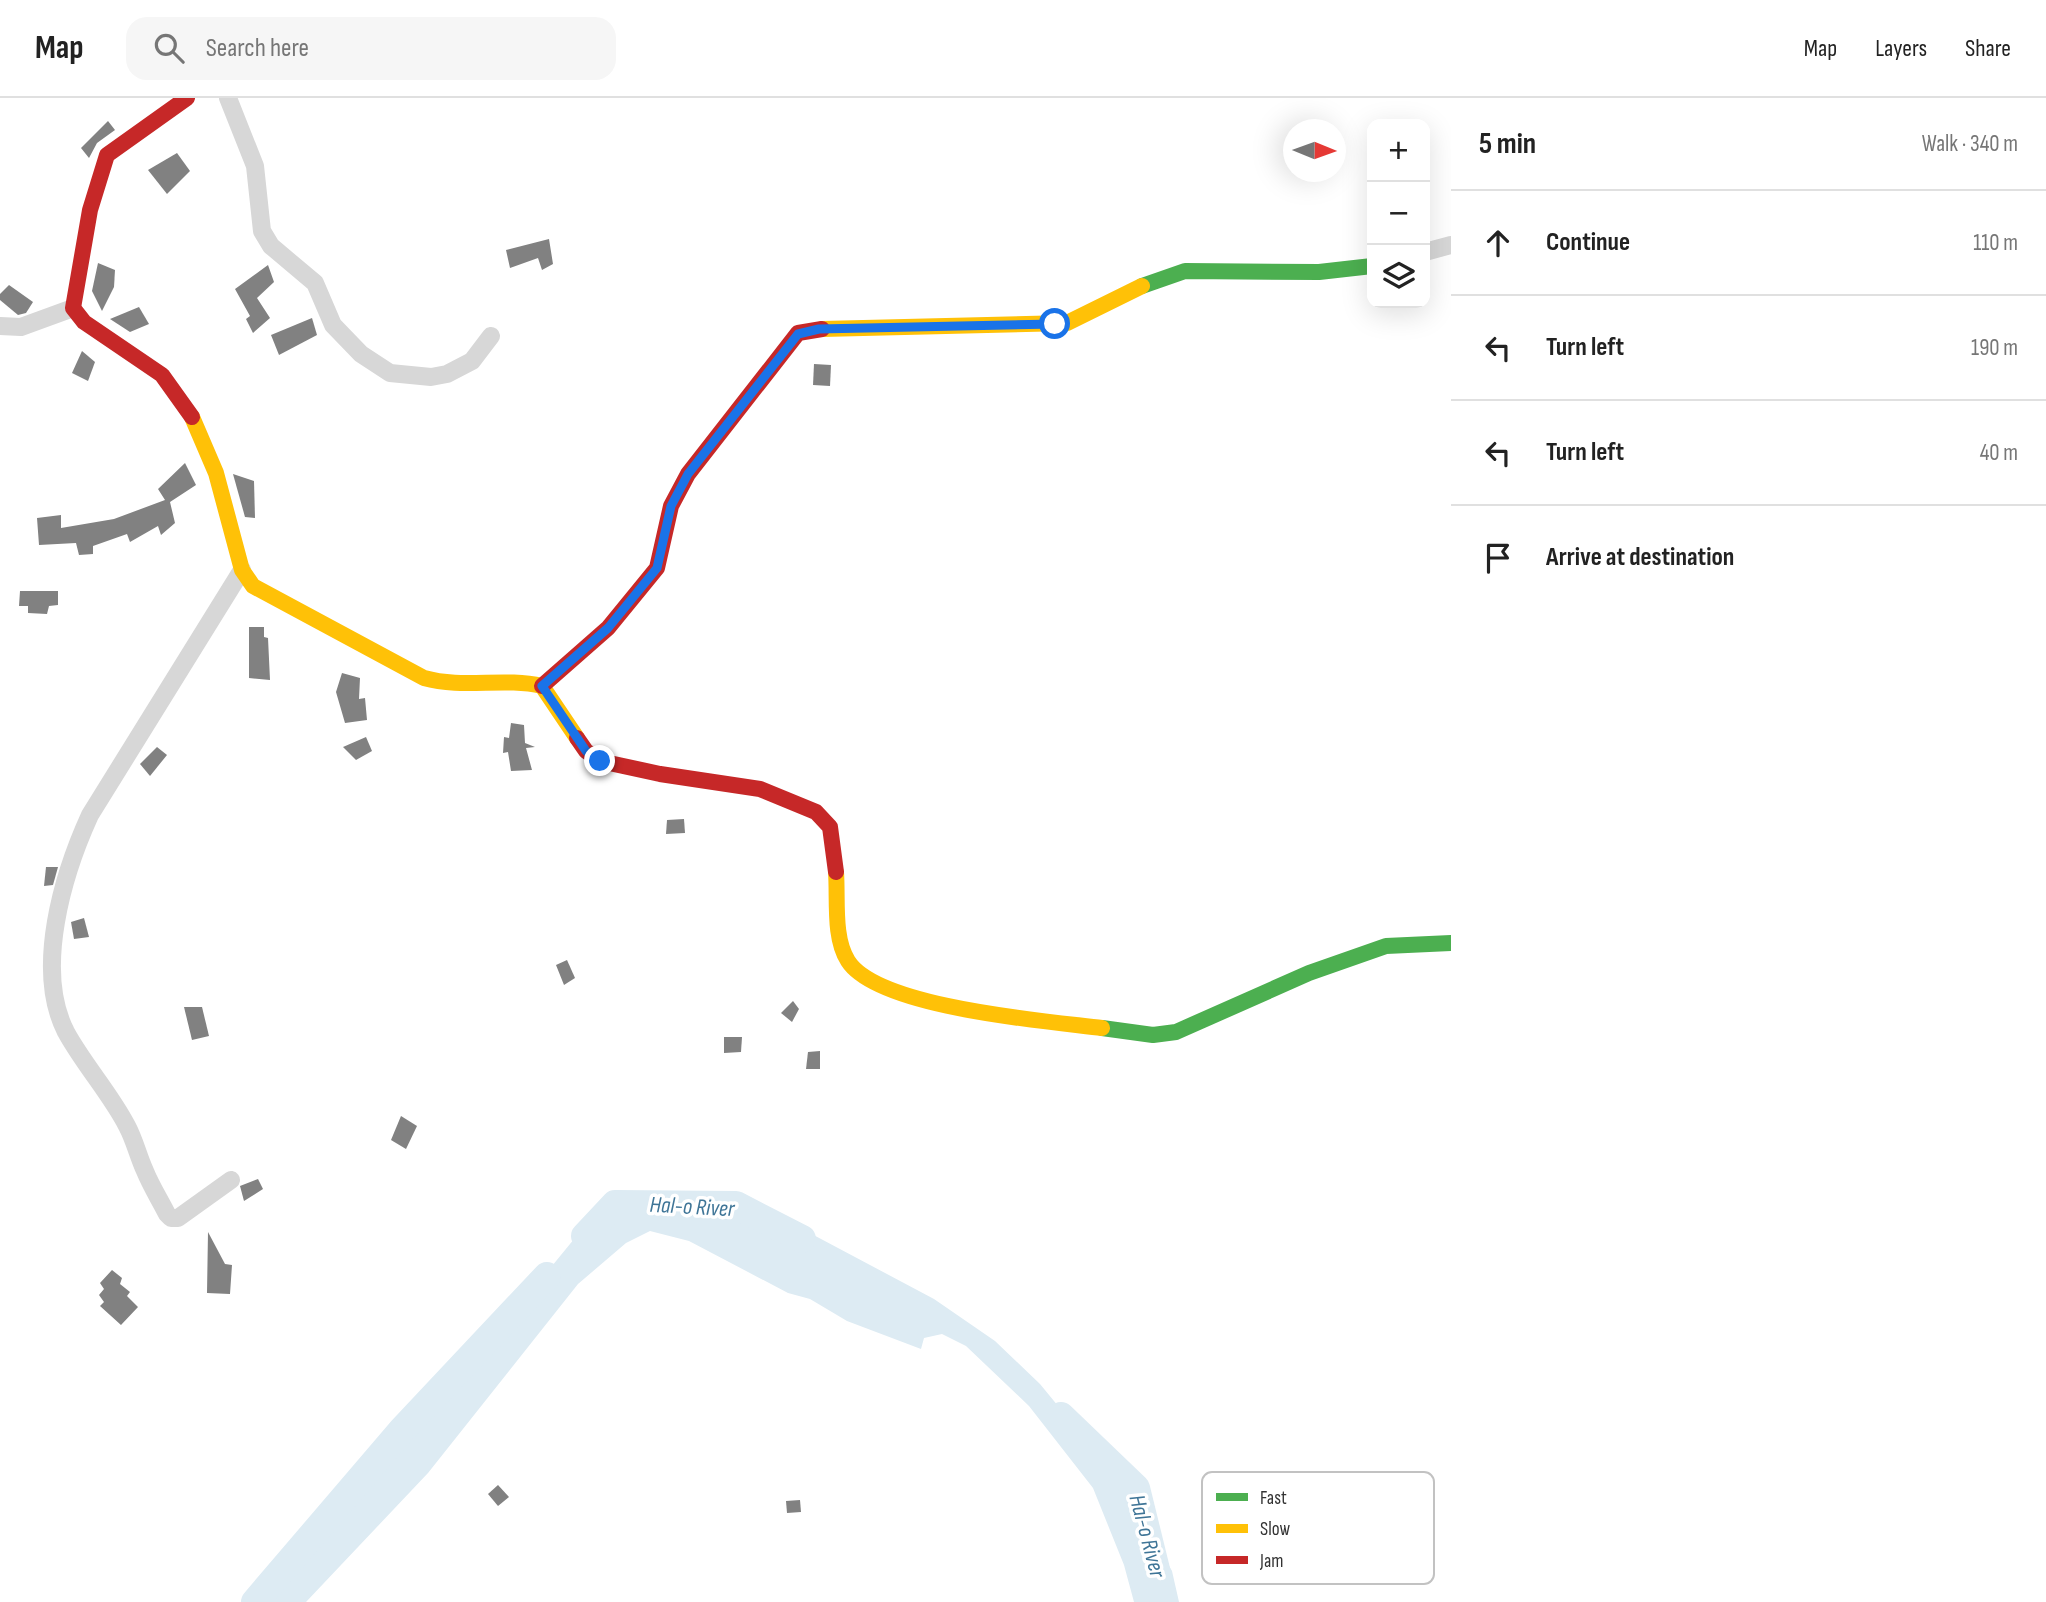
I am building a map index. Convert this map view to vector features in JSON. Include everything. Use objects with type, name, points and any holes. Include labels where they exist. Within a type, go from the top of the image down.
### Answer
[{"type":"street","points":[[187,98],[107,155],[95,187],[73,308],[76,315],[138,355],[171,385],[189,412],[209,449],[242,570],[253,586],[366,645],[402,670],[439,682],[508,682],[542,686],[608,628],[657,568],[671,506],[688,474],[798,334],[819,329],[1067,323],[1157,278],[1185,271],[1319,272],[1367,266]]},
{"type":"street","points":[[228,98],[255,166],[262,231],[271,246],[315,283],[333,325],[361,354],[390,373],[431,377],[447,374],[472,361],[492,336]]},
{"type":"street","points":[[1430,251],[1451,246]]},
{"type":"street","points":[[0,326],[21,327],[73,308]]},
{"type":"street","points":[[231,1180],[178,1218],[167,1214],[145,1174],[127,1126],[66,1032],[59,1014],[53,956],[63,888],[73,854],[90,815],[242,570]]},
{"type":"street","points":[[542,686],[586,751],[600,761],[660,774],[760,789],[816,812],[830,827],[835,849],[841,947],[849,964],[869,981],[888,991],[1020,1018],[1153,1035],[1176,1032],[1309,973],[1386,946],[1412,942],[1451,943]]},
{"type":"water","points":[[654,1195],[806,1231],[934,1299],[995,1341],[1040,1384],[1123,1485],[1172,1571],[1179,1602],[1134,1602],[1124,1565],[1093,1488],[1029,1406],[966,1346],[942,1334],[924,1338],[921,1349],[847,1321],[810,1299],[788,1293],[689,1241],[650,1231],[626,1243],[578,1284],[428,1473],[306,1602],[250,1602],[282,1579],[412,1437],[588,1222],[629,1199]]},
{"type":"building","points":[[108,121],[115,130],[97,143],[89,158],[81,148]]},
{"type":"building","points":[[177,153],[190,171],[167,194],[148,170]]},
{"type":"building","points":[[549,239],[553,264],[542,270],[538,258],[510,268],[506,250]]},
{"type":"building","points":[[98,263],[115,270],[114,287],[102,311],[92,291]]},
{"type":"building","points":[[268,265],[274,282],[257,298],[270,318],[253,333],[246,319],[250,316],[235,289]]},
{"type":"building","points":[[9,285],[33,302],[26,313],[18,315],[0,300],[0,294]]},
{"type":"building","points":[[139,307],[149,324],[130,332],[110,319]]},
{"type":"building","points":[[312,318],[317,335],[279,355],[271,335]]},
{"type":"building","points":[[82,351],[95,362],[88,381],[72,373]]},
{"type":"building","points":[[814,364],[831,365],[830,386],[813,385]]},
{"type":"building","points":[[185,463],[196,485],[170,502],[175,523],[161,535],[158,526],[130,542],[127,534],[93,546],[93,554],[79,555],[76,543],[39,545],[37,518],[61,515],[61,528],[114,519],[165,500],[158,489]]},
{"type":"building","points":[[233,474],[254,481],[255,518],[245,517]]},
{"type":"building","points":[[20,591],[58,591],[58,605],[49,606],[47,614],[28,613],[28,606],[19,606]]},
{"type":"building","points":[[249,627],[264,627],[264,637],[268,638],[270,680],[249,678]]},
{"type":"building","points":[[342,673],[360,678],[359,699],[365,698],[367,720],[345,723],[336,692]]},
{"type":"building","points":[[511,723],[524,725],[525,743],[535,747],[526,748],[532,770],[511,771],[508,752],[503,753],[504,737],[509,738]]},
{"type":"building","points":[[366,737],[372,751],[356,760],[343,747]]},
{"type":"building","points":[[157,747],[167,755],[150,776],[140,764]]},
{"type":"building","points":[[684,819],[685,833],[666,834],[667,820]]},
{"type":"building","points":[[46,867],[58,867],[53,885],[44,886]]},
{"type":"building","points":[[84,918],[89,937],[74,939],[71,922]]},
{"type":"building","points":[[567,960],[575,978],[564,985],[556,965]]},
{"type":"building","points":[[793,1001],[799,1009],[792,1022],[781,1013]]},
{"type":"building","points":[[184,1007],[202,1007],[209,1036],[192,1040]]},
{"type":"building","points":[[724,1037],[742,1037],[741,1052],[724,1053]]},
{"type":"building","points":[[820,1051],[820,1069],[806,1069],[808,1052]]},
{"type":"building","points":[[401,1116],[417,1126],[406,1149],[391,1140]]},
{"type":"building","points":[[258,1179],[263,1189],[244,1201],[240,1186]]},
{"type":"building","points":[[208,1232],[225,1264],[232,1265],[230,1294],[207,1293]]},
{"type":"building","points":[[112,1270],[122,1278],[120,1284],[130,1292],[127,1296],[138,1307],[121,1325],[100,1306],[104,1302],[99,1295],[104,1289],[100,1283]]},
{"type":"building","points":[[498,1485],[509,1497],[498,1506],[488,1494]]},
{"type":"building","points":[[800,1500],[801,1512],[787,1513],[786,1501]]},
{"type":"waterway","name":"Hal-o River","points":[[585,1236],[615,1204],[736,1205],[802,1239]]},
{"type":"waterway","name":"Hal-o River","points":[[255,1602],[402,1430],[547,1276]]},
{"type":"waterway","name":"Hal-o River","points":[[1061,1416],[1136,1488],[1164,1602]]},
{"type":"traffic: fast","points":[[1142,286],[1185,271],[1319,272],[1367,267]]},
{"type":"traffic: fast","points":[[1102,1028],[1153,1035],[1176,1032],[1309,973],[1386,946],[1451,943]]},
{"type":"traffic: slow","points":[[822,329],[1067,323],[1142,286]]},
{"type":"traffic: slow","points":[[192,417],[216,473],[242,570],[253,586],[424,678],[453,683],[513,682],[542,686],[577,738]]},
{"type":"traffic: slow","points":[[836,872],[837,918],[843,952],[848,961],[865,977],[892,990],[965,1010],[1102,1028]]},
{"type":"traffic: jam","points":[[187,98],[107,155],[90,210],[73,308],[84,322],[162,375],[192,417]]},
{"type":"traffic: jam","points":[[542,686],[608,628],[657,568],[671,506],[688,474],[798,333],[822,329]]},
{"type":"traffic: jam","points":[[577,738],[586,751],[600,761],[660,774],[760,789],[816,812],[830,827],[836,872]]},
{"type":"route","points":[[600,761],[586,751],[542,686],[608,628],[625,603],[657,568],[662,535],[671,506],[688,474],[798,334],[819,329],[1055,324]]}]
